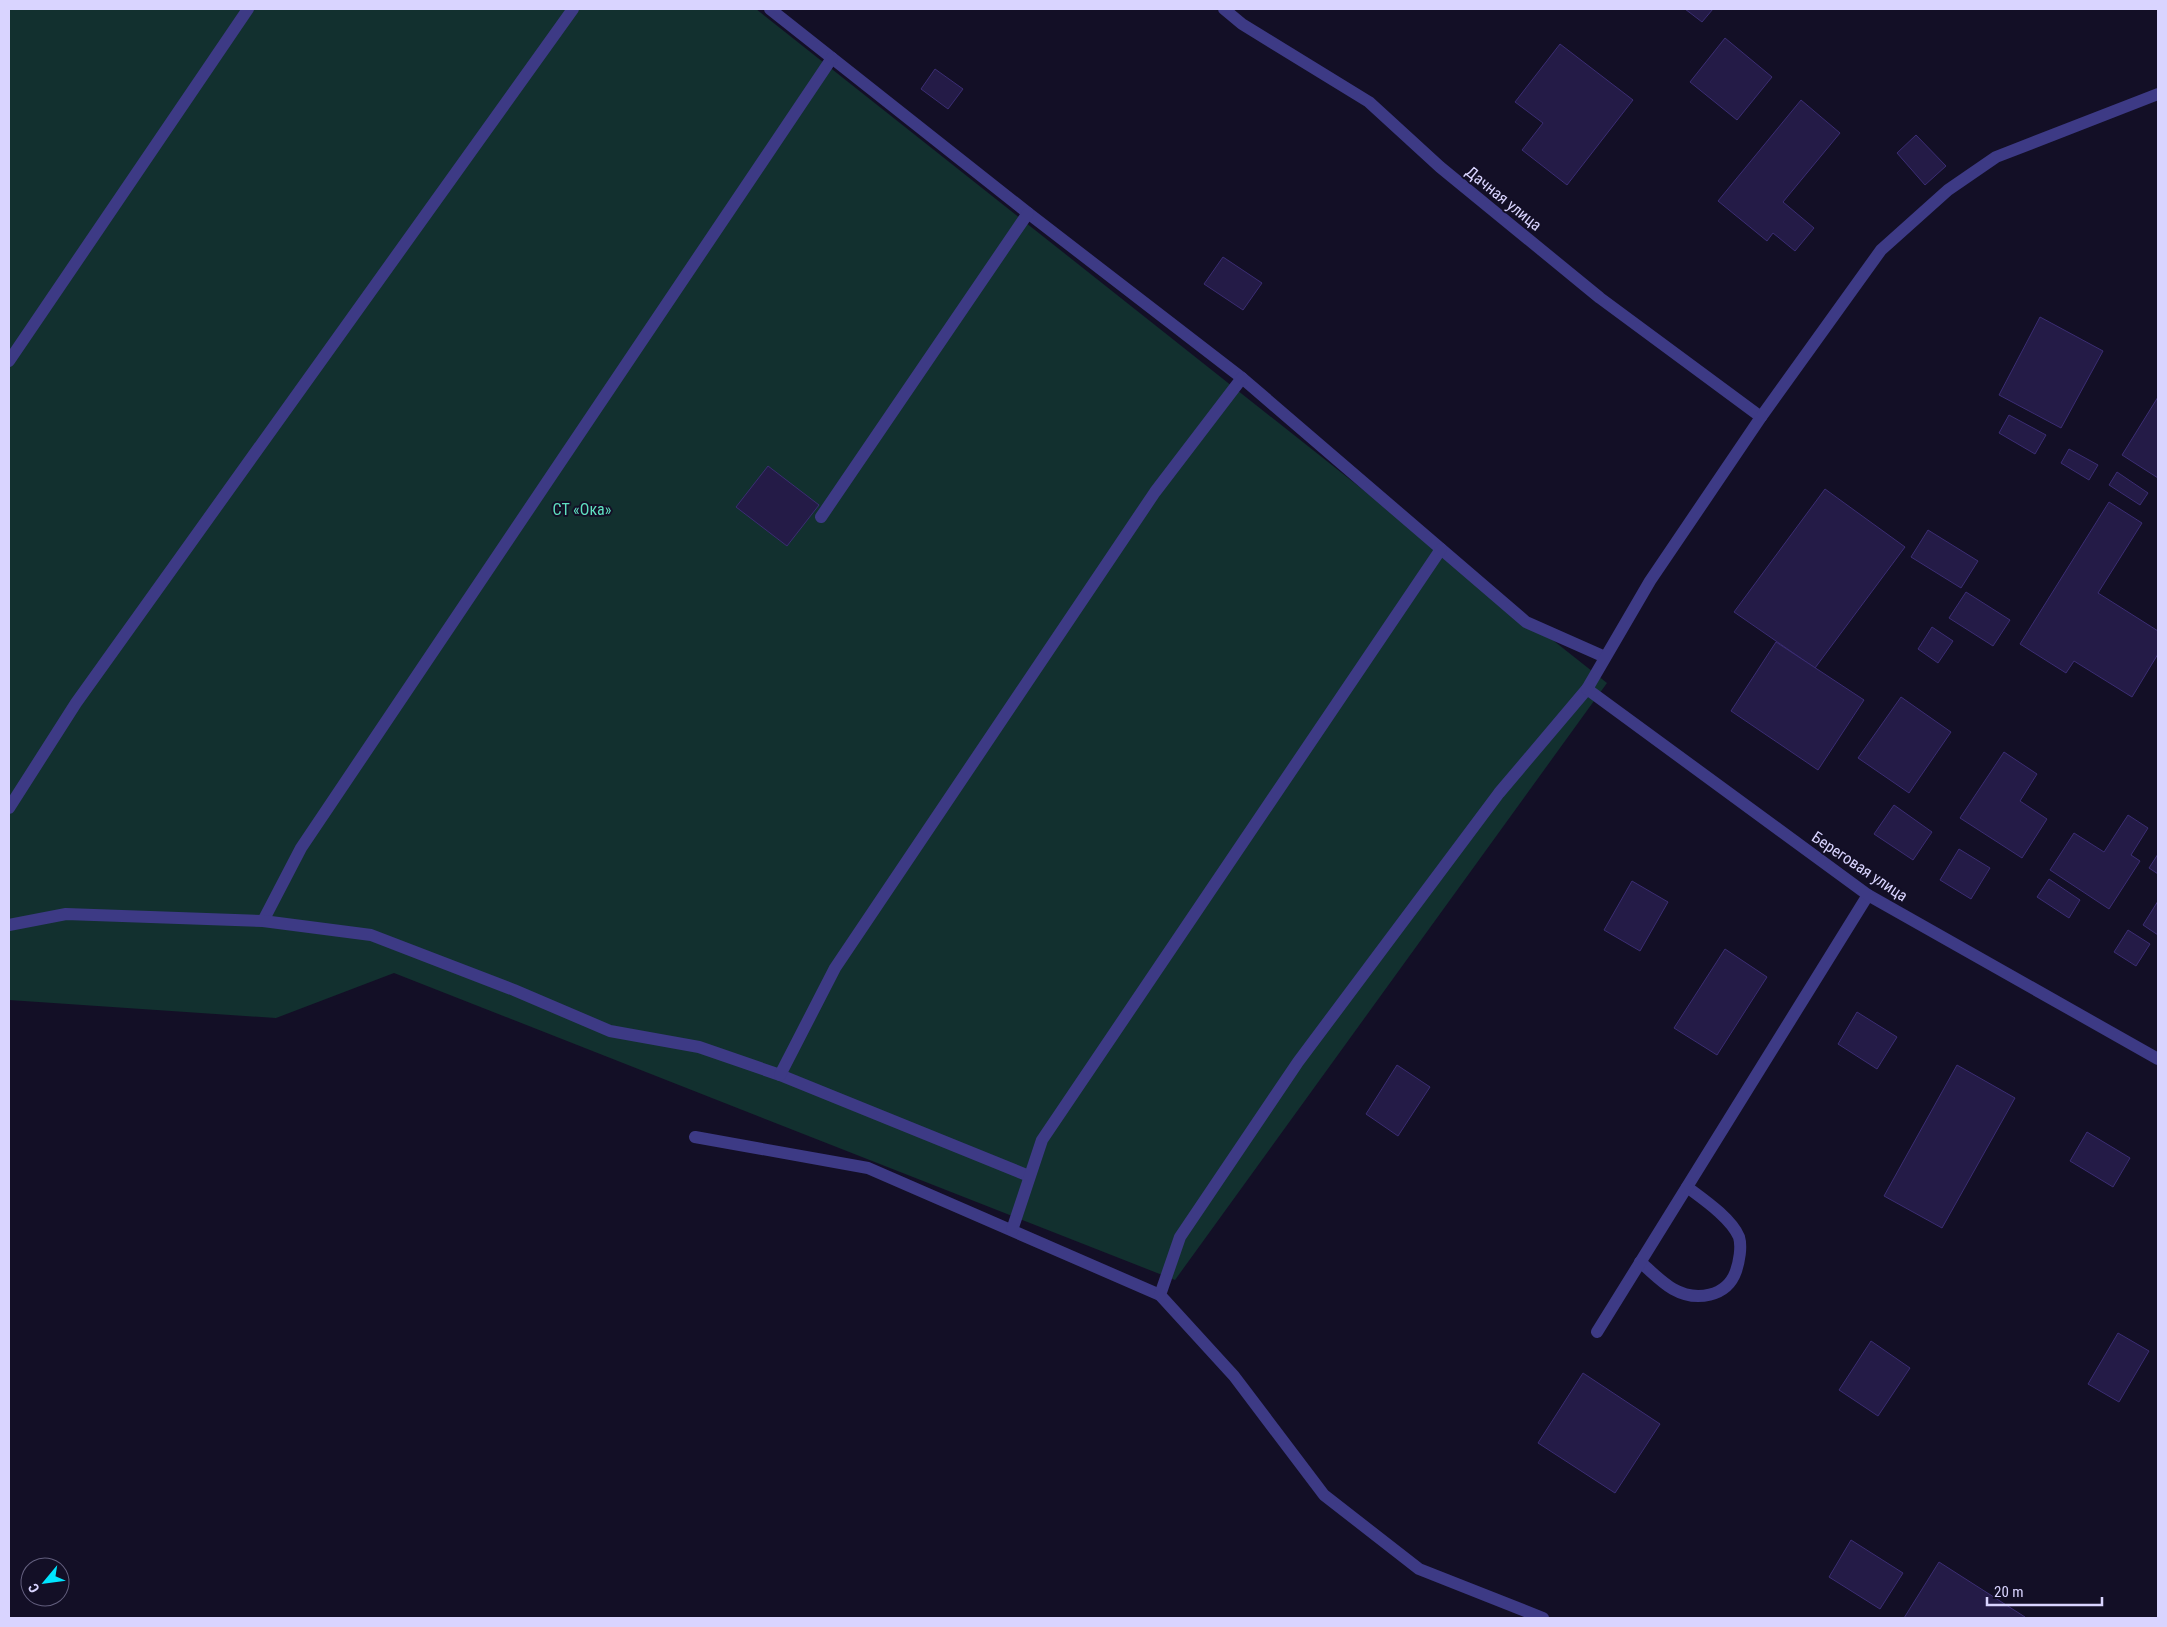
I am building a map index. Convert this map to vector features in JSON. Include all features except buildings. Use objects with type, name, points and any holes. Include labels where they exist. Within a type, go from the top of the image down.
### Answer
[{"type":"street","points":[[9,361],[248,9]]},
{"type":"street","points":[[9,808],[82,695],[573,9]]},
{"type":"street","points":[[770,9],[1028,214],[1242,378],[1526,622],[1605,657]]},
{"type":"street","name":"Дачная улица","points":[[1224,9],[1242,24],[1369,102],[1440,167],[1600,298],[1761,417]]},
{"type":"street","points":[[263,921],[301,848],[832,58]]},
{"type":"street","points":[[1160,1295],[1180,1237],[1298,1062],[1500,792],[1587,689],[1650,580],[1761,417],[1881,250],[1948,190],[1996,157],[2158,94]]},
{"type":"street","points":[[821,517],[1028,214]]},
{"type":"street","points":[[780,1075],[835,968],[1156,492],[1242,378]]},
{"type":"street","points":[[1012,1230],[1042,1140],[1441,549]]},
{"type":"street","name":"Береговая улица","points":[[1587,689],[1868,895],[2158,1059]]},
{"type":"street","points":[[1596,1332],[1868,895]]},
{"type":"street","points":[[9,925],[66,914],[263,921],[371,935],[514,990],[610,1031],[699,1047],[780,1075],[1030,1176]]},
{"type":"street","points":[[695,1137],[868,1168],[1160,1295],[1234,1376],[1324,1495],[1419,1569],[1543,1618]]},
{"type":"street","points":[[1640,1262],[1674,1289],[1700,1297],[1718,1293],[1733,1280],[1740,1261],[1739,1238],[1722,1214],[1687,1187]]},
{"type":"green space","name":"СТ «Ока»","points":[[9,9],[756,9],[1607,683],[1175,1280],[394,973],[276,1018],[9,1000]]}]
